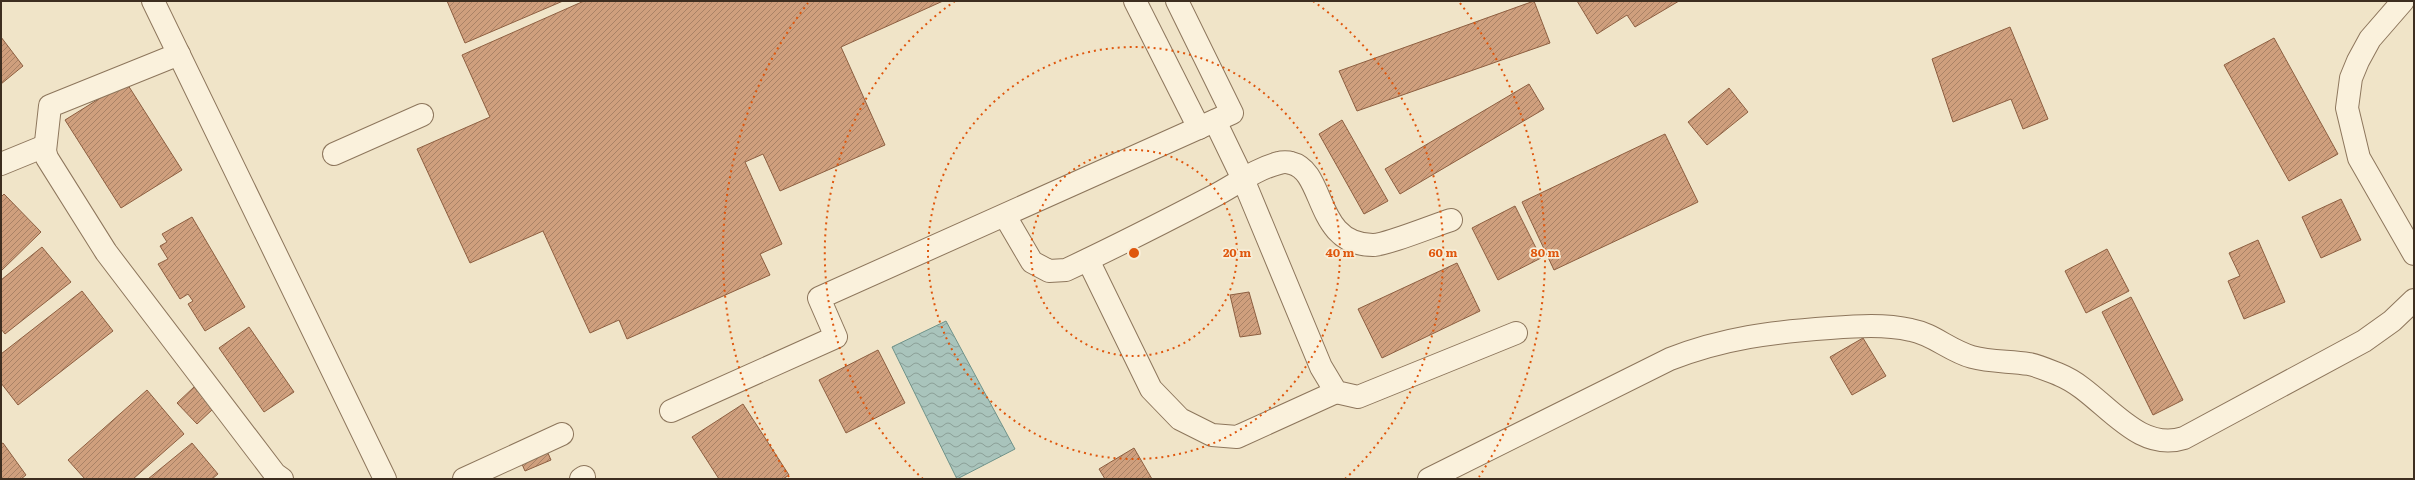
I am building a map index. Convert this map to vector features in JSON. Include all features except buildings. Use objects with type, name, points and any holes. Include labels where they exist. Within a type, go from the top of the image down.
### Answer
[{"type":"street","points":[[153,1],[385,479]]},
{"type":"street","points":[[1135,1],[1215,120]]},
{"type":"street","points":[[1178,1],[1215,120],[1243,179],[1322,367],[1336,392]]},
{"type":"street","points":[[2403,1],[2370,39],[2358,60],[2351,78],[2347,108],[2359,158],[2414,254]]},
{"type":"street","points":[[179,54],[50,106],[45,146],[47,158],[106,252],[275,474],[282,479]]},
{"type":"street","points":[[334,154],[422,115]]},
{"type":"street","points":[[671,411],[836,337],[819,298],[1005,216],[1215,120]]},
{"type":"street","points":[[1,164],[45,146]]},
{"type":"street","points":[[1005,216],[1032,262],[1049,271],[1066,270],[1213,196],[1243,179],[1280,162],[1292,163],[1306,172],[1329,222],[1341,234],[1356,242],[1374,245],[1451,220]]},
{"type":"street","points":[[1088,260],[1151,388],[1180,419],[1212,435],[1238,437],[1336,392],[1358,397],[1516,333]]},
{"type":"street","points":[[1429,479],[1670,359],[1705,346],[1740,337],[1856,326],[1890,327],[1912,330],[1933,337],[1971,357],[2030,364],[2049,370],[2078,385],[2140,434],[2152,439],[2172,442],[2184,438],[2364,341],[2392,321],[2414,300]]},
{"type":"street","points":[[464,479],[562,434]]},
{"type":"water","points":[[946,321],[1015,449],[957,479],[892,347]]}]
